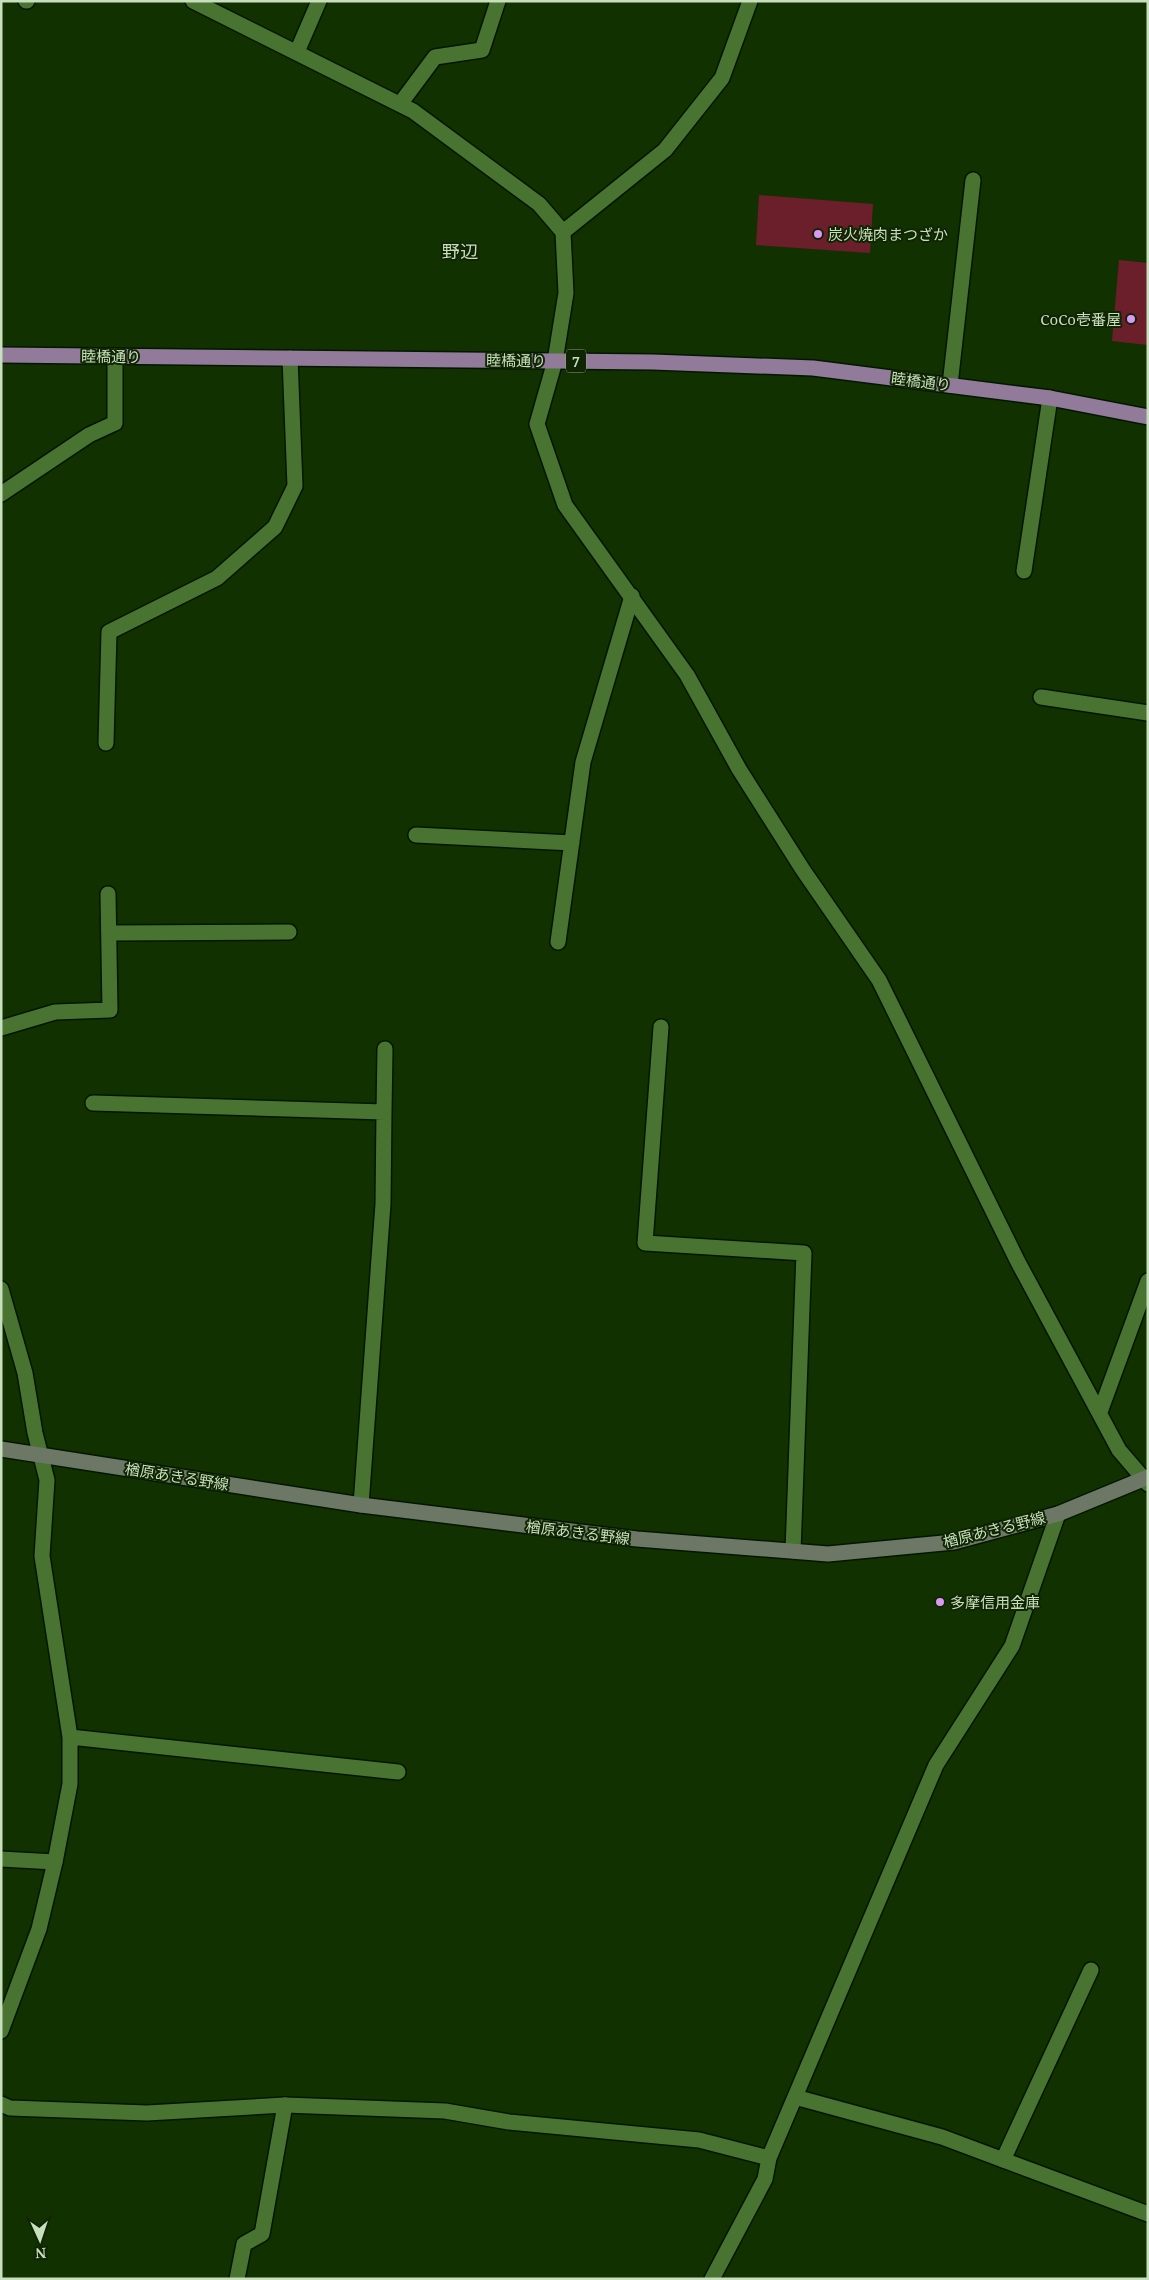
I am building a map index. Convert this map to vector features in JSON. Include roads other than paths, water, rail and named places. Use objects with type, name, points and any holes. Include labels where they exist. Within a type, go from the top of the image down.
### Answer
[{"type":"main road","name":"睦橋通り","points":[[1,355],[653,362],[813,368],[1050,398],[1148,417]]},
{"type":"main road","name":"楢原あきる野線","points":[[1,1449],[361,1505],[637,1539],[828,1554],[954,1542],[1058,1514],[1147,1480]]},
{"type":"street","points":[[193,1],[400,104],[454,140],[539,204],[563,232],[566,293],[555,361],[537,424],[565,505],[632,596],[686,675],[739,769],[803,870],[879,980],[1018,1262],[1100,1412],[1118,1450],[1147,1480]]},
{"type":"street","points":[[297,52],[320,1]]},
{"type":"street","points":[[400,104],[435,57],[482,50],[498,1]]},
{"type":"street","points":[[563,232],[665,150],[722,78],[750,1]]},
{"type":"street","points":[[950,384],[973,180]]},
{"type":"street","points":[[1,494],[89,435],[115,423],[115,356]]},
{"type":"street","points":[[106,743],[109,632],[217,578],[275,527],[295,486],[290,358]]},
{"type":"street","points":[[1024,571],[1050,398]]},
{"type":"street","points":[[558,942],[583,762],[632,596]]},
{"type":"street","points":[[1041,697],[1148,713]]},
{"type":"street","points":[[416,834],[572,843]]},
{"type":"street","points":[[1,1028],[55,1012],[110,1010],[108,894]]},
{"type":"street","points":[[109,933],[289,932]]},
{"type":"street","points":[[661,1028],[644,1243],[804,1253],[793,1551]]},
{"type":"street","points":[[361,1505],[383,1204],[384,1050]]},
{"type":"street","points":[[93,1103],[384,1112]]},
{"type":"street","points":[[1100,1412],[1148,1282]]},
{"type":"street","points":[[1,1289],[25,1373],[46,1480],[42,1556],[70,1736],[70,1784],[55,1862],[39,1929],[1,2030]]},
{"type":"street","points":[[712,2279],[765,2179],[769,2158],[936,1765],[1012,1646],[1058,1514]]},
{"type":"street","points":[[70,1736],[398,1772]]},
{"type":"street","points":[[1,1859],[55,1862]]},
{"type":"street","points":[[1003,2160],[1091,1970]]},
{"type":"street","points":[[796,2097],[942,2137],[1148,2214]]},
{"type":"street","points":[[1,2104],[10,2108],[147,2113],[286,2105],[445,2111],[510,2122],[699,2140],[769,2158]]},
{"type":"street","points":[[237,2279],[244,2244],[262,2234],[286,2105]]},
{"type":"place","name":"炭火焼肉まつざか","points":[[818,234]]},
{"type":"place","name":"CoCo壱番屋","points":[[1131,319]]},
{"type":"place","name":"多摩信用金庫","points":[[940,1602]]},
{"type":"district","name":"野辺","points":[[460,251]]}]
